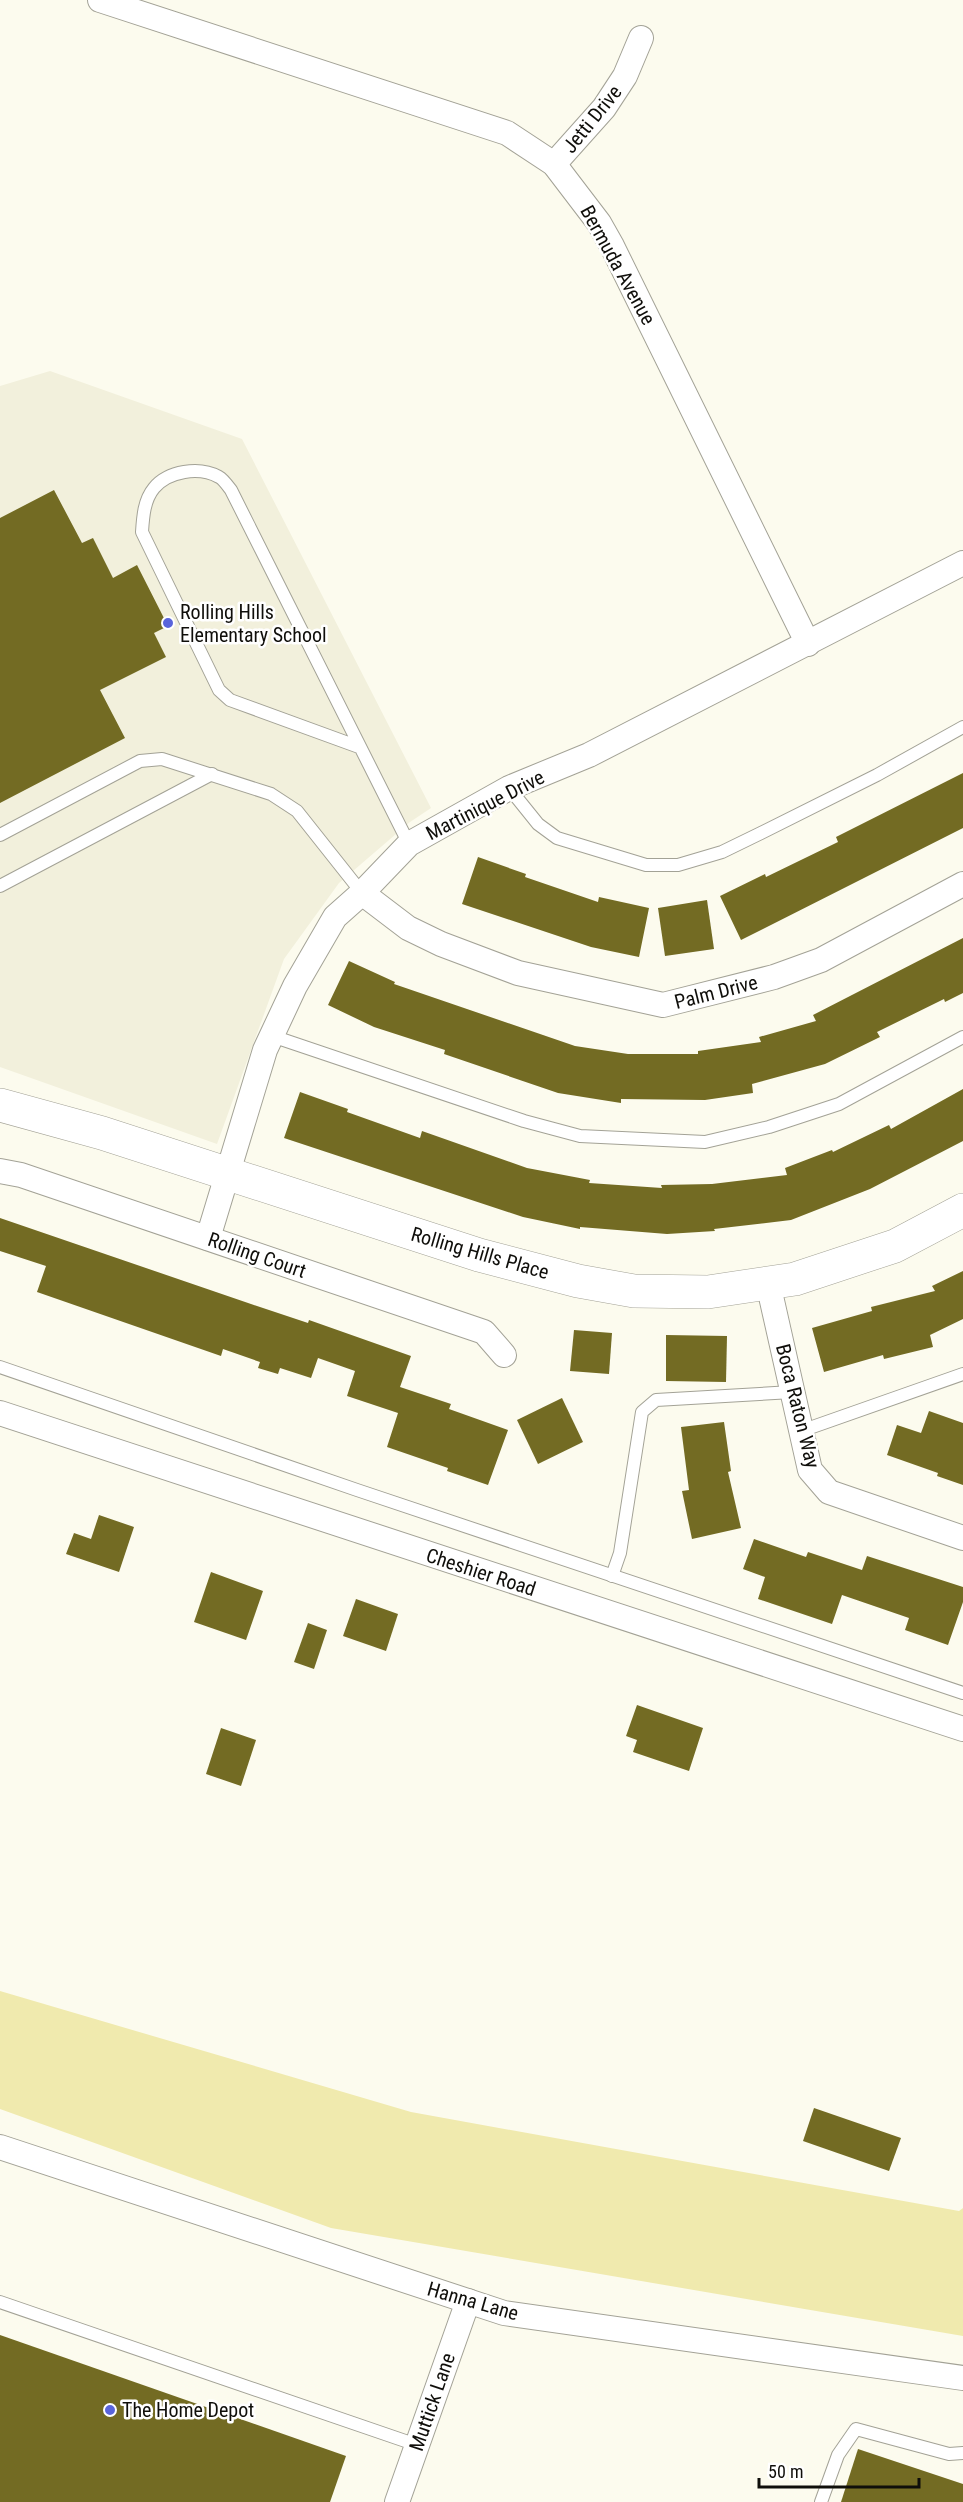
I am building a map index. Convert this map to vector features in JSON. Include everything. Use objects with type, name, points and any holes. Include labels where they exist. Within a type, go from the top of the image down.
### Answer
[{"type":"street","name":"Bermuda Avenue","points":[[100,0],[507,133],[554,164],[599,223],[612,246],[808,644]]},
{"type":"street","name":"Jetti Drive","points":[[554,164],[604,108],[625,76],[641,38]]},
{"type":"street","name":"Martinique Drive","points":[[208,1238],[265,1050],[295,986],[335,917],[362,893],[409,844],[509,788],[589,755],[963,563]]},
{"type":"street","name":"Palm Drive","points":[[362,893],[408,928],[441,944],[518,973],[663,1005],[774,977],[821,960],[963,884]]},
{"type":"street","name":"Rolling Hills Place","points":[[0,1105],[102,1132],[479,1255],[578,1281],[634,1291],[708,1292],[795,1279],[895,1246],[963,1210]]},
{"type":"street","name":"Rolling Court","points":[[0,1171],[21,1175],[484,1332],[504,1355]]},
{"type":"street","name":"Boca Raton Way","points":[[768,1283],[810,1470],[829,1492],[963,1538]]},
{"type":"street","name":"Cheshier Road","points":[[0,1413],[963,1729]]},
{"type":"street","name":"Hanna Lane","points":[[0,2146],[504,2313],[963,2378]]},
{"type":"street","name":"Muttick Lane","points":[[397,2502],[468,2301]]},
{"type":"lane","points":[[359,747],[230,700],[219,690],[142,532],[144,508],[154,488],[173,474],[196,472],[219,477],[231,490],[409,844]]},
{"type":"lane","points":[[509,788],[538,824],[557,838],[646,865],[678,866],[722,852],[877,775],[963,727]]},
{"type":"lane","points":[[0,835],[140,760],[162,759],[271,794],[297,812],[362,893]]},
{"type":"lane","points":[[0,886],[212,774]]},
{"type":"lane","points":[[272,1036],[524,1121],[580,1136],[705,1142],[769,1127],[839,1104],[963,1037]]},
{"type":"lane","points":[[0,1367],[963,1694]]},
{"type":"lane","points":[[801,1431],[963,1374]]},
{"type":"lane","points":[[612,1576],[620,1553],[642,1412],[656,1400],[792,1392]]},
{"type":"lane","points":[[0,2302],[417,2445]]},
{"type":"lane","points":[[821,2502],[838,2455],[856,2429],[950,2454],[963,2453]]},
{"type":"shaded area","name":"Rolling Hills Elementary School","points":[[50,371],[242,439],[431,808],[410,822],[339,883],[284,959],[217,1144],[0,1067],[0,386]]},
{"type":"shaded area","points":[[0,1991],[411,2112],[959,2211],[963,2208],[963,2336],[331,2228],[0,2109]]},
{"type":"building","points":[[54,490],[82,543],[93,538],[113,578],[137,565],[168,626],[154,633],[166,657],[100,690],[125,738],[0,803],[0,518]]},
{"type":"building","points":[[963,773],[963,828],[741,940],[720,896],[765,874],[766,877],[838,842],[836,837]]},
{"type":"building","points":[[478,857],[526,874],[525,877],[598,902],[599,897],[649,908],[639,957],[591,947],[462,904]]},
{"type":"building","points":[[707,900],[714,949],[665,956],[658,908]]},
{"type":"building","points":[[963,938],[963,993],[945,1002],[944,999],[877,1032],[880,1037],[825,1064],[752,1084],[753,1093],[705,1100],[621,1099],[621,1103],[558,1093],[444,1054],[445,1050],[374,1027],[328,1005],[349,961],[395,982],[394,984],[575,1046],[628,1054],[698,1054],[698,1051],[761,1042],[759,1037],[816,1021],[813,1015]]},
{"type":"building","points":[[963,1089],[963,1141],[870,1189],[791,1220],[714,1229],[715,1231],[667,1234],[580,1227],[580,1229],[523,1217],[284,1138],[300,1092],[348,1109],[347,1112],[420,1138],[422,1131],[527,1168],[590,1180],[589,1183],[662,1188],[661,1185],[712,1184],[787,1175],[785,1168],[832,1150],[833,1152],[889,1125],[891,1129]]},
{"type":"building","points":[[0,1218],[411,1356],[400,1387],[451,1404],[449,1409],[508,1430],[488,1485],[447,1471],[448,1468],[387,1447],[398,1413],[347,1396],[355,1371],[318,1358],[311,1378],[280,1368],[278,1374],[258,1368],[260,1362],[223,1349],[221,1356],[37,1292],[46,1266],[0,1251]]},
{"type":"building","points":[[963,1271],[963,1319],[930,1335],[933,1347],[884,1359],[883,1355],[824,1372],[812,1328],[872,1311],[871,1307],[935,1291],[932,1286]]},
{"type":"building","points":[[574,1330],[612,1333],[609,1374],[570,1371]]},
{"type":"building","points":[[666,1335],[727,1336],[726,1382],[666,1381]]},
{"type":"building","points":[[562,1398],[583,1442],[538,1464],[517,1420]]},
{"type":"building","points":[[929,1411],[963,1423],[963,1485],[937,1476],[938,1473],[887,1455],[897,1425],[921,1433]]},
{"type":"building","points":[[724,1422],[731,1471],[728,1472],[741,1528],[692,1539],[682,1491],[689,1490],[681,1427]]},
{"type":"building","points":[[99,1515],[134,1527],[119,1572],[66,1554],[74,1533],[91,1539]]},
{"type":"building","points":[[754,1539],[806,1557],[808,1552],[862,1570],[867,1556],[963,1587],[963,1602],[948,1645],[905,1630],[909,1618],[842,1595],[832,1624],[758,1599],[765,1577],[743,1569]]},
{"type":"building","points":[[211,1572],[263,1591],[246,1640],[194,1622]]},
{"type":"building","points":[[356,1599],[398,1614],[386,1651],[343,1636]]},
{"type":"building","points":[[308,1623],[327,1630],[314,1669],[294,1662]]},
{"type":"building","points":[[637,1705],[703,1728],[689,1771],[633,1752],[637,1740],[626,1736]]},
{"type":"building","points":[[221,1728],[256,1740],[241,1786],[206,1774]]},
{"type":"building","points":[[814,2108],[901,2138],[889,2171],[803,2141]]},
{"type":"building","name":"The Home Depot","points":[[0,2335],[346,2456],[330,2502],[0,2502]]},
{"type":"building","points":[[858,2449],[963,2484],[963,2502],[841,2502]]},
{"type":"place","name":"Rolling Hills Elementary School","points":[[168,623]]},
{"type":"place","name":"The Home Depot","points":[[110,2410]]}]
